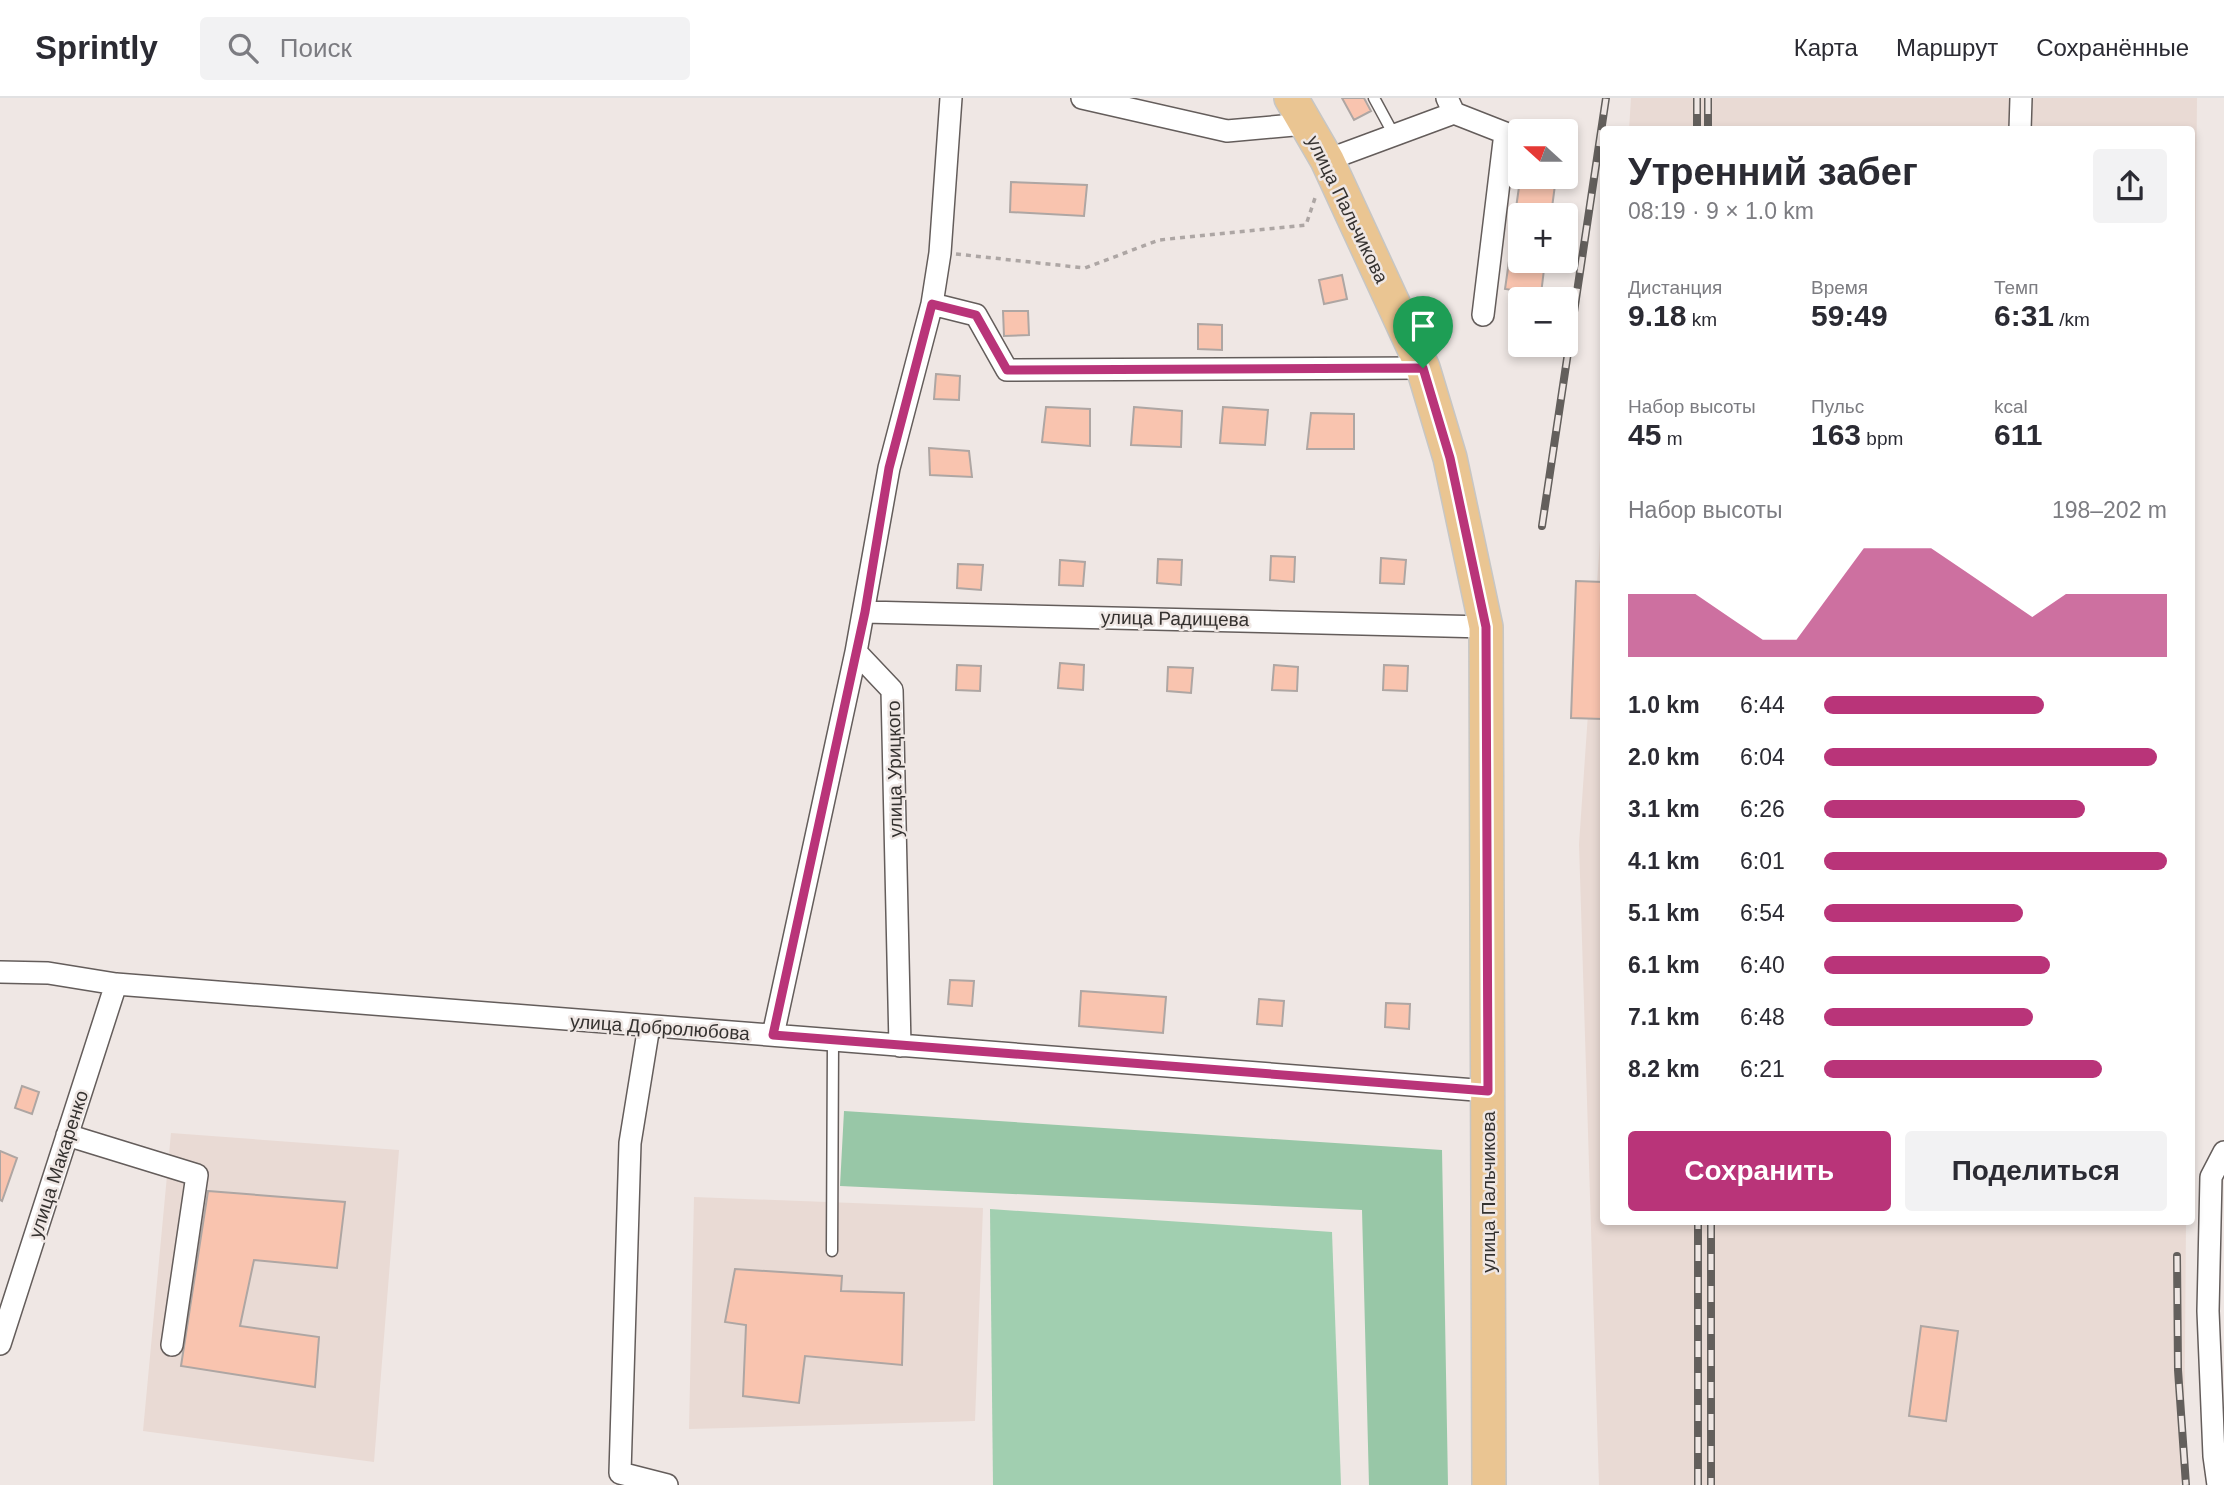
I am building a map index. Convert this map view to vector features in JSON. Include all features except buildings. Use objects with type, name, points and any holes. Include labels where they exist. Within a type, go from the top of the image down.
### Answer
[{"type":"main road","name":"улица Пальчикова","points":[[1298,111],[1327,160],[1423,368],[1450,458],[1486,627],[1489,1485]]},
{"type":"street","points":[[773,1035],[865,612],[889,468],[932,304],[940,253],[951,98]]},
{"type":"street","points":[[1082,98],[1227,131],[1298,111]]},
{"type":"street","points":[[2020,126],[2021,98]]},
{"type":"street","points":[[1327,160],[1394,135],[1451,105],[1505,133],[1483,315]]},
{"type":"street","points":[[932,304],[976,315],[1007,370],[1423,368]]},
{"type":"street","name":"улица Радищева","points":[[865,612],[1486,627]]},
{"type":"street","name":"улица Урицкого","points":[[856,652],[892,690],[900,1046]]},
{"type":"street","name":"улица Добролюбова","points":[[0,972],[48,973],[116,984],[1488,1091]]},
{"type":"street","name":"улица Макаренко","points":[[0,1344],[6,1305],[67,1136],[116,984]]},
{"type":"street","points":[[649,1026],[630,1143],[620,1473],[667,1485]]},
{"type":"street","points":[[67,1136],[197,1175],[172,1345]]},
{"type":"street","points":[[2218,1485],[2208,1311],[2211,1177],[2224,1152]]},
{"type":"lane","points":[[1374,98],[1394,135]]},
{"type":"lane","points":[[832,1251],[833,1041]]},
{"type":"path","points":[[940,253],[1085,268],[1159,240],[1306,225],[1327,160]]},
{"type":"shaded area","points":[[1631,98],[2197,98],[2195,314],[2195,126],[1629,126]]},
{"type":"shaded area","points":[[1600,540],[1600,1225],[2186,1225],[2184,1472],[2180,1485],[1599,1485],[1579,844]]},
{"type":"shaded area","points":[[171,1133],[399,1150],[374,1462],[143,1431]]},
{"type":"shaded area","points":[[694,1197],[983,1208],[975,1421],[689,1429]]},
{"type":"green space","points":[[844,1111],[1442,1150],[1448,1485],[1369,1485],[1362,1210],[840,1186]]},
{"type":"green space","points":[[990,1209],[1332,1232],[1341,1485],[993,1485]]},
{"type":"railway","points":[[1602,126],[1606,98]]},
{"type":"railway","points":[[1697,98],[1697,126]]},
{"type":"railway","points":[[1708,98],[1708,126]]},
{"type":"railway","points":[[1542,526],[1600,138]]},
{"type":"railway","points":[[1698,1225],[1698,1485]]},
{"type":"railway","points":[[1711,1225],[1711,1485]]},
{"type":"railway","points":[[2177,1256],[2178,1370],[2186,1485]]},
{"type":"route","points":[[932,304],[976,315],[1007,370],[1423,368],[1450,458],[1486,627],[1488,1091],[773,1035],[865,612],[889,468],[932,304]]}]
